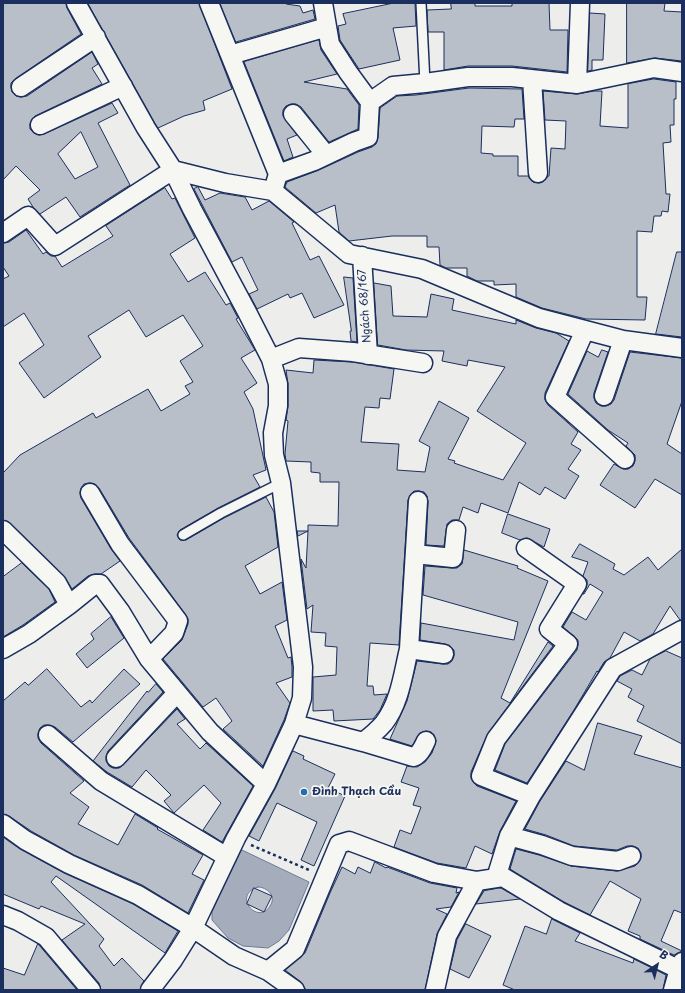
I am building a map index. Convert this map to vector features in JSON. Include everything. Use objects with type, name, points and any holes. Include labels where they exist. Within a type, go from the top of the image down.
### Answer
[{"type":"street","points":[[76,3],[146,128],[173,170],[271,359],[278,384],[278,406],[273,433],[274,455],[281,483],[303,666],[302,698],[294,724],[266,784],[236,838],[193,928],[173,960],[150,990]]},
{"type":"street","points":[[209,3],[278,174],[273,191]]},
{"type":"street","points":[[278,174],[314,161],[368,137],[370,102],[330,44],[323,3]]},
{"type":"street","points":[[577,84],[580,3]]},
{"type":"street","points":[[230,55],[327,27]]},
{"type":"street","points":[[22,87],[96,37]]},
{"type":"street","points":[[370,102],[393,86],[468,77],[512,77],[577,84],[654,68],[682,72]]},
{"type":"street","points":[[532,79],[538,173]]},
{"type":"street","points":[[40,125],[123,86]]},
{"type":"street","points":[[293,114],[326,155]]},
{"type":"street","points":[[3,233],[28,216],[55,246],[173,170],[225,183],[273,191],[349,254],[422,269],[539,318],[623,340],[682,347]]},
{"type":"street","name":"Ngách 68/167","points":[[362,256],[368,355]]},
{"type":"street","points":[[586,330],[555,397],[625,459]]},
{"type":"street","points":[[604,396],[623,340]]},
{"type":"street","points":[[271,359],[298,348],[353,352],[423,363]]},
{"type":"street","points":[[90,493],[120,544],[178,621],[174,633],[149,659]]},
{"type":"street","points":[[363,742],[376,731],[389,715],[398,694],[409,649],[418,501]]},
{"type":"street","points":[[3,530],[57,583],[69,605]]},
{"type":"street","points":[[415,554],[453,558],[456,530]]},
{"type":"street","points":[[526,548],[577,584],[549,630],[568,644],[496,739],[481,776],[531,796]]},
{"type":"street","points":[[3,649],[29,634],[95,584],[100,584],[120,611],[149,659],[177,693],[210,732],[266,784]]},
{"type":"street","points":[[496,878],[509,836],[531,796],[613,668],[682,630]]},
{"type":"street","points":[[409,649],[444,654]]},
{"type":"street","points":[[116,758],[177,693]]},
{"type":"street","points":[[294,724],[413,756],[420,752],[426,741]]},
{"type":"street","points":[[48,735],[101,781],[227,856]]},
{"type":"street","points":[[3,824],[25,840],[68,864],[138,895],[193,928],[234,956],[268,971],[295,990]]},
{"type":"street","points":[[509,836],[542,845],[572,856],[618,861],[631,856]]},
{"type":"street","points":[[268,971],[295,949],[339,844],[349,841],[434,873],[477,882],[503,877],[559,911],[681,968],[673,990]]},
{"type":"street","points":[[435,990],[447,936],[477,882]]},
{"type":"street","points":[[3,915],[18,921],[46,937],[91,990]]},
{"type":"lane","points":[[421,3],[425,83]]},
{"type":"lane","points":[[183,535],[221,513],[281,483]]},
{"type":"path","points":[[236,838],[325,877]]},
{"type":"water","points":[[242,850],[309,882],[289,930],[279,941],[268,948],[243,946],[228,938],[212,920],[212,912]],"holes":[[[261,887],[268,890],[272,896],[272,902],[265,911],[259,913],[249,907],[247,896],[250,891]]]},
{"type":"building","points":[[3,3],[66,3],[67,8],[81,34],[15,79],[11,83],[12,92],[16,96],[27,96],[92,52],[98,64],[92,68],[102,84],[35,116],[30,124],[30,129],[39,135],[44,134],[112,103],[118,113],[98,123],[130,185],[80,217],[66,197],[40,214],[28,199],[40,190],[16,166],[3,180]],"holes":[[[81,132],[98,167],[75,179],[58,154]]]},
{"type":"building","points":[[88,3],[199,3],[232,89],[203,101],[205,110],[184,116],[158,128]]},
{"type":"building","points":[[220,3],[285,3],[300,6],[303,13],[313,10],[315,19],[236,42]]},
{"type":"building","points":[[394,3],[415,3],[416,26],[393,28],[400,60],[359,69],[340,40],[338,26],[346,24],[343,14]]},
{"type":"building","points":[[451,3],[475,3],[475,6],[512,6],[512,3],[549,3],[550,30],[568,30],[567,72],[512,66],[468,66],[444,70],[444,32],[428,32],[427,10],[451,9]]},
{"type":"building","points":[[627,3],[665,3],[664,11],[682,12],[682,61],[655,58],[627,63]]},
{"type":"building","points":[[590,13],[605,14],[603,60],[592,60],[592,70],[588,71]]},
{"type":"building","points":[[319,40],[321,50],[337,74],[304,82],[347,89],[359,105],[358,129],[329,142],[301,107],[296,104],[286,106],[283,110],[283,116],[297,135],[287,139],[293,157],[284,161],[244,62]]},
{"type":"building","points":[[654,79],[676,82],[676,99],[674,99],[674,125],[670,125],[671,142],[663,143],[666,194],[670,194],[668,212],[662,211],[661,216],[654,216],[652,232],[637,231],[637,297],[647,297],[645,320],[586,319],[542,308],[516,297],[516,284],[494,285],[494,281],[477,281],[467,276],[467,268],[446,268],[440,265],[439,247],[427,247],[427,236],[392,236],[349,241],[339,232],[335,205],[316,213],[285,187],[287,182],[319,170],[376,144],[378,138],[380,108],[397,96],[469,88],[522,89],[524,119],[515,119],[514,127],[482,126],[481,153],[493,154],[493,156],[518,156],[518,176],[528,176],[533,182],[539,183],[544,181],[549,176],[551,148],[565,149],[566,121],[545,120],[543,91],[577,94],[602,91],[600,126],[628,128],[628,84]]},
{"type":"building","points":[[198,187],[205,200],[220,193],[245,197],[252,210],[269,201],[294,222],[292,223],[310,260],[319,256],[344,305],[314,318],[302,293],[290,298],[288,294],[257,309],[249,294],[258,290],[242,257],[232,262],[194,189]]},
{"type":"building","points":[[165,188],[172,199],[175,198],[195,238],[170,254],[188,282],[205,272],[226,305],[230,303],[238,318],[236,319],[255,350],[241,358],[257,383],[244,392],[253,409],[266,470],[253,475],[260,487],[218,508],[180,530],[177,535],[180,540],[186,540],[224,518],[266,497],[274,512],[278,547],[245,566],[260,594],[282,582],[287,620],[275,626],[288,658],[291,657],[292,667],[292,677],[276,683],[290,703],[263,766],[223,729],[232,721],[216,698],[203,707],[163,659],[182,640],[188,624],[188,619],[129,538],[99,488],[95,484],[84,484],[81,488],[81,498],[111,549],[120,561],[101,574],[88,576],[72,589],[64,576],[10,523],[3,520],[3,473],[20,455],[93,413],[96,418],[148,389],[161,411],[190,394],[185,386],[193,382],[180,361],[203,346],[183,315],[146,337],[129,310],[88,336],[101,357],[44,398],[19,363],[44,345],[24,313],[3,327],[3,279],[9,276],[3,267],[3,243],[9,242],[26,230],[43,254],[46,252],[51,256],[55,256],[62,267],[113,236],[106,226]]},
{"type":"building","points":[[677,252],[682,252],[682,337],[656,334]]},
{"type":"building","points":[[344,277],[353,278],[357,342],[351,341]]},
{"type":"building","points":[[374,283],[391,286],[393,316],[427,317],[431,294],[454,299],[452,310],[516,324],[516,320],[536,328],[556,333],[569,341],[545,393],[545,399],[548,405],[578,432],[571,444],[581,450],[568,469],[579,476],[565,499],[545,487],[540,495],[519,482],[508,513],[481,503],[478,513],[463,507],[459,520],[452,520],[447,524],[444,546],[426,545],[427,496],[424,492],[419,491],[414,491],[410,495],[408,500],[399,645],[370,643],[367,686],[373,686],[374,695],[387,694],[380,710],[373,719],[334,721],[333,710],[313,711],[313,677],[336,675],[337,647],[325,646],[326,633],[311,632],[313,605],[307,609],[301,559],[306,568],[308,525],[338,526],[339,482],[320,482],[320,473],[311,472],[311,462],[286,461],[288,384],[286,370],[313,373],[314,360],[352,362],[394,369],[390,399],[380,398],[379,408],[365,407],[361,442],[399,444],[397,470],[425,472],[430,447],[419,441],[439,401],[469,418],[448,459],[455,461],[454,463],[503,480],[526,443],[477,411],[505,367],[468,360],[467,366],[442,361],[444,351],[406,350],[378,345]]},
{"type":"building","points":[[602,350],[608,352],[594,393],[596,403],[601,406],[611,404],[614,400],[630,352],[682,358],[682,401],[667,444],[682,454],[682,495],[655,479],[635,508],[600,485],[614,464],[623,469],[628,469],[633,466],[635,461],[635,455],[626,446],[628,443],[608,430],[568,394],[587,351],[598,357]]},
{"type":"building","points":[[508,514],[550,529],[544,547],[527,538],[520,540],[502,533]]},
{"type":"building","points":[[297,531],[308,531],[298,536]]},
{"type":"building","points":[[580,544],[615,564],[613,569],[624,575],[648,557],[658,570],[682,549],[682,620],[680,620],[670,606],[653,634],[640,641],[624,632],[610,658],[604,662],[598,672],[597,671],[527,783],[495,770],[505,744],[577,650],[578,640],[563,627],[572,612],[586,620],[603,592],[590,584],[583,594],[587,585],[587,580],[583,576],[588,562],[572,557]]},
{"type":"building","points":[[464,550],[518,566],[517,568],[548,581],[501,698],[510,703],[548,642],[553,646],[488,733],[471,772],[471,778],[477,786],[516,801],[500,831],[492,854],[475,846],[466,868],[437,863],[394,847],[400,830],[411,834],[421,807],[413,805],[419,788],[401,782],[407,766],[417,767],[425,762],[432,753],[436,741],[431,732],[426,731],[420,733],[412,746],[390,739],[407,701],[417,661],[448,664],[452,661],[454,656],[454,650],[450,646],[420,640],[421,623],[514,640],[518,622],[423,595],[425,566],[457,568],[462,564]]},
{"type":"building","points":[[22,563],[49,589],[55,602],[23,625],[3,637],[3,577]]},
{"type":"building","points":[[111,617],[124,638],[87,668],[76,654],[94,639],[91,634]]},
{"type":"building","points":[[666,651],[682,658],[682,744],[637,721],[644,706],[628,697],[632,689],[617,681],[620,676],[632,670],[642,675],[650,659]]},
{"type":"building","points":[[47,669],[81,707],[90,700],[92,703],[124,669],[140,684],[73,742],[55,727],[50,725],[44,725],[40,728],[38,738],[41,743],[84,781],[70,793],[89,807],[78,824],[118,845],[135,814],[158,828],[157,829],[203,855],[192,874],[204,880],[188,913],[142,885],[74,855],[31,831],[9,816],[3,814],[3,701],[25,682],[28,685]]},
{"type":"building","points":[[156,684],[163,692],[108,751],[106,761],[109,766],[119,768],[177,709],[185,719],[177,724],[200,749],[206,743],[253,786],[222,842],[203,830],[221,803],[204,785],[174,813],[164,801],[171,795],[146,770],[132,787],[107,772],[93,761],[147,691],[148,692]]},
{"type":"building","points":[[598,723],[642,736],[634,754],[682,768],[682,913],[674,910],[661,941],[682,951],[674,955],[640,939],[640,936],[628,931],[641,899],[610,881],[590,915],[564,902],[510,869],[516,849],[571,866],[617,871],[635,866],[639,862],[641,853],[638,848],[633,846],[627,846],[617,850],[574,846],[546,835],[525,829],[540,801],[566,761],[584,770]]},
{"type":"building","name":"Đình Thạch Cầu","points":[[293,751],[304,756],[303,759],[335,774],[328,788],[345,796],[314,866],[301,860],[317,822],[277,803],[259,841],[249,836],[275,789]]},
{"type":"building","points":[[3,837],[20,849],[64,873],[133,904],[178,931],[165,953],[56,876],[51,882],[104,939],[99,946],[114,966],[122,958],[144,981],[140,990],[101,990],[99,983],[62,940],[85,924],[41,906],[39,909],[3,894]]},
{"type":"building","points":[[375,862],[386,868],[387,867],[430,883],[457,888],[456,893],[459,892],[451,907],[436,909],[447,914],[437,934],[425,990],[306,990],[301,982],[285,970],[305,953],[342,867],[355,874],[358,867],[370,873]]},
{"type":"building","points":[[254,888],[272,896],[264,912],[247,904]]},
{"type":"building","points":[[499,888],[520,899],[476,904],[484,891]]},
{"type":"building","points":[[552,919],[580,933],[575,941],[633,963],[634,959],[666,975],[663,990],[515,990],[503,985],[525,926],[546,934]]},
{"type":"building","points":[[466,924],[491,936],[469,978],[450,969],[457,940]]},
{"type":"building","points":[[38,944],[77,990],[3,990],[3,968],[24,975]]},
{"type":"place","name":"Đình Thạch Cầu","points":[[304,792]]}]
